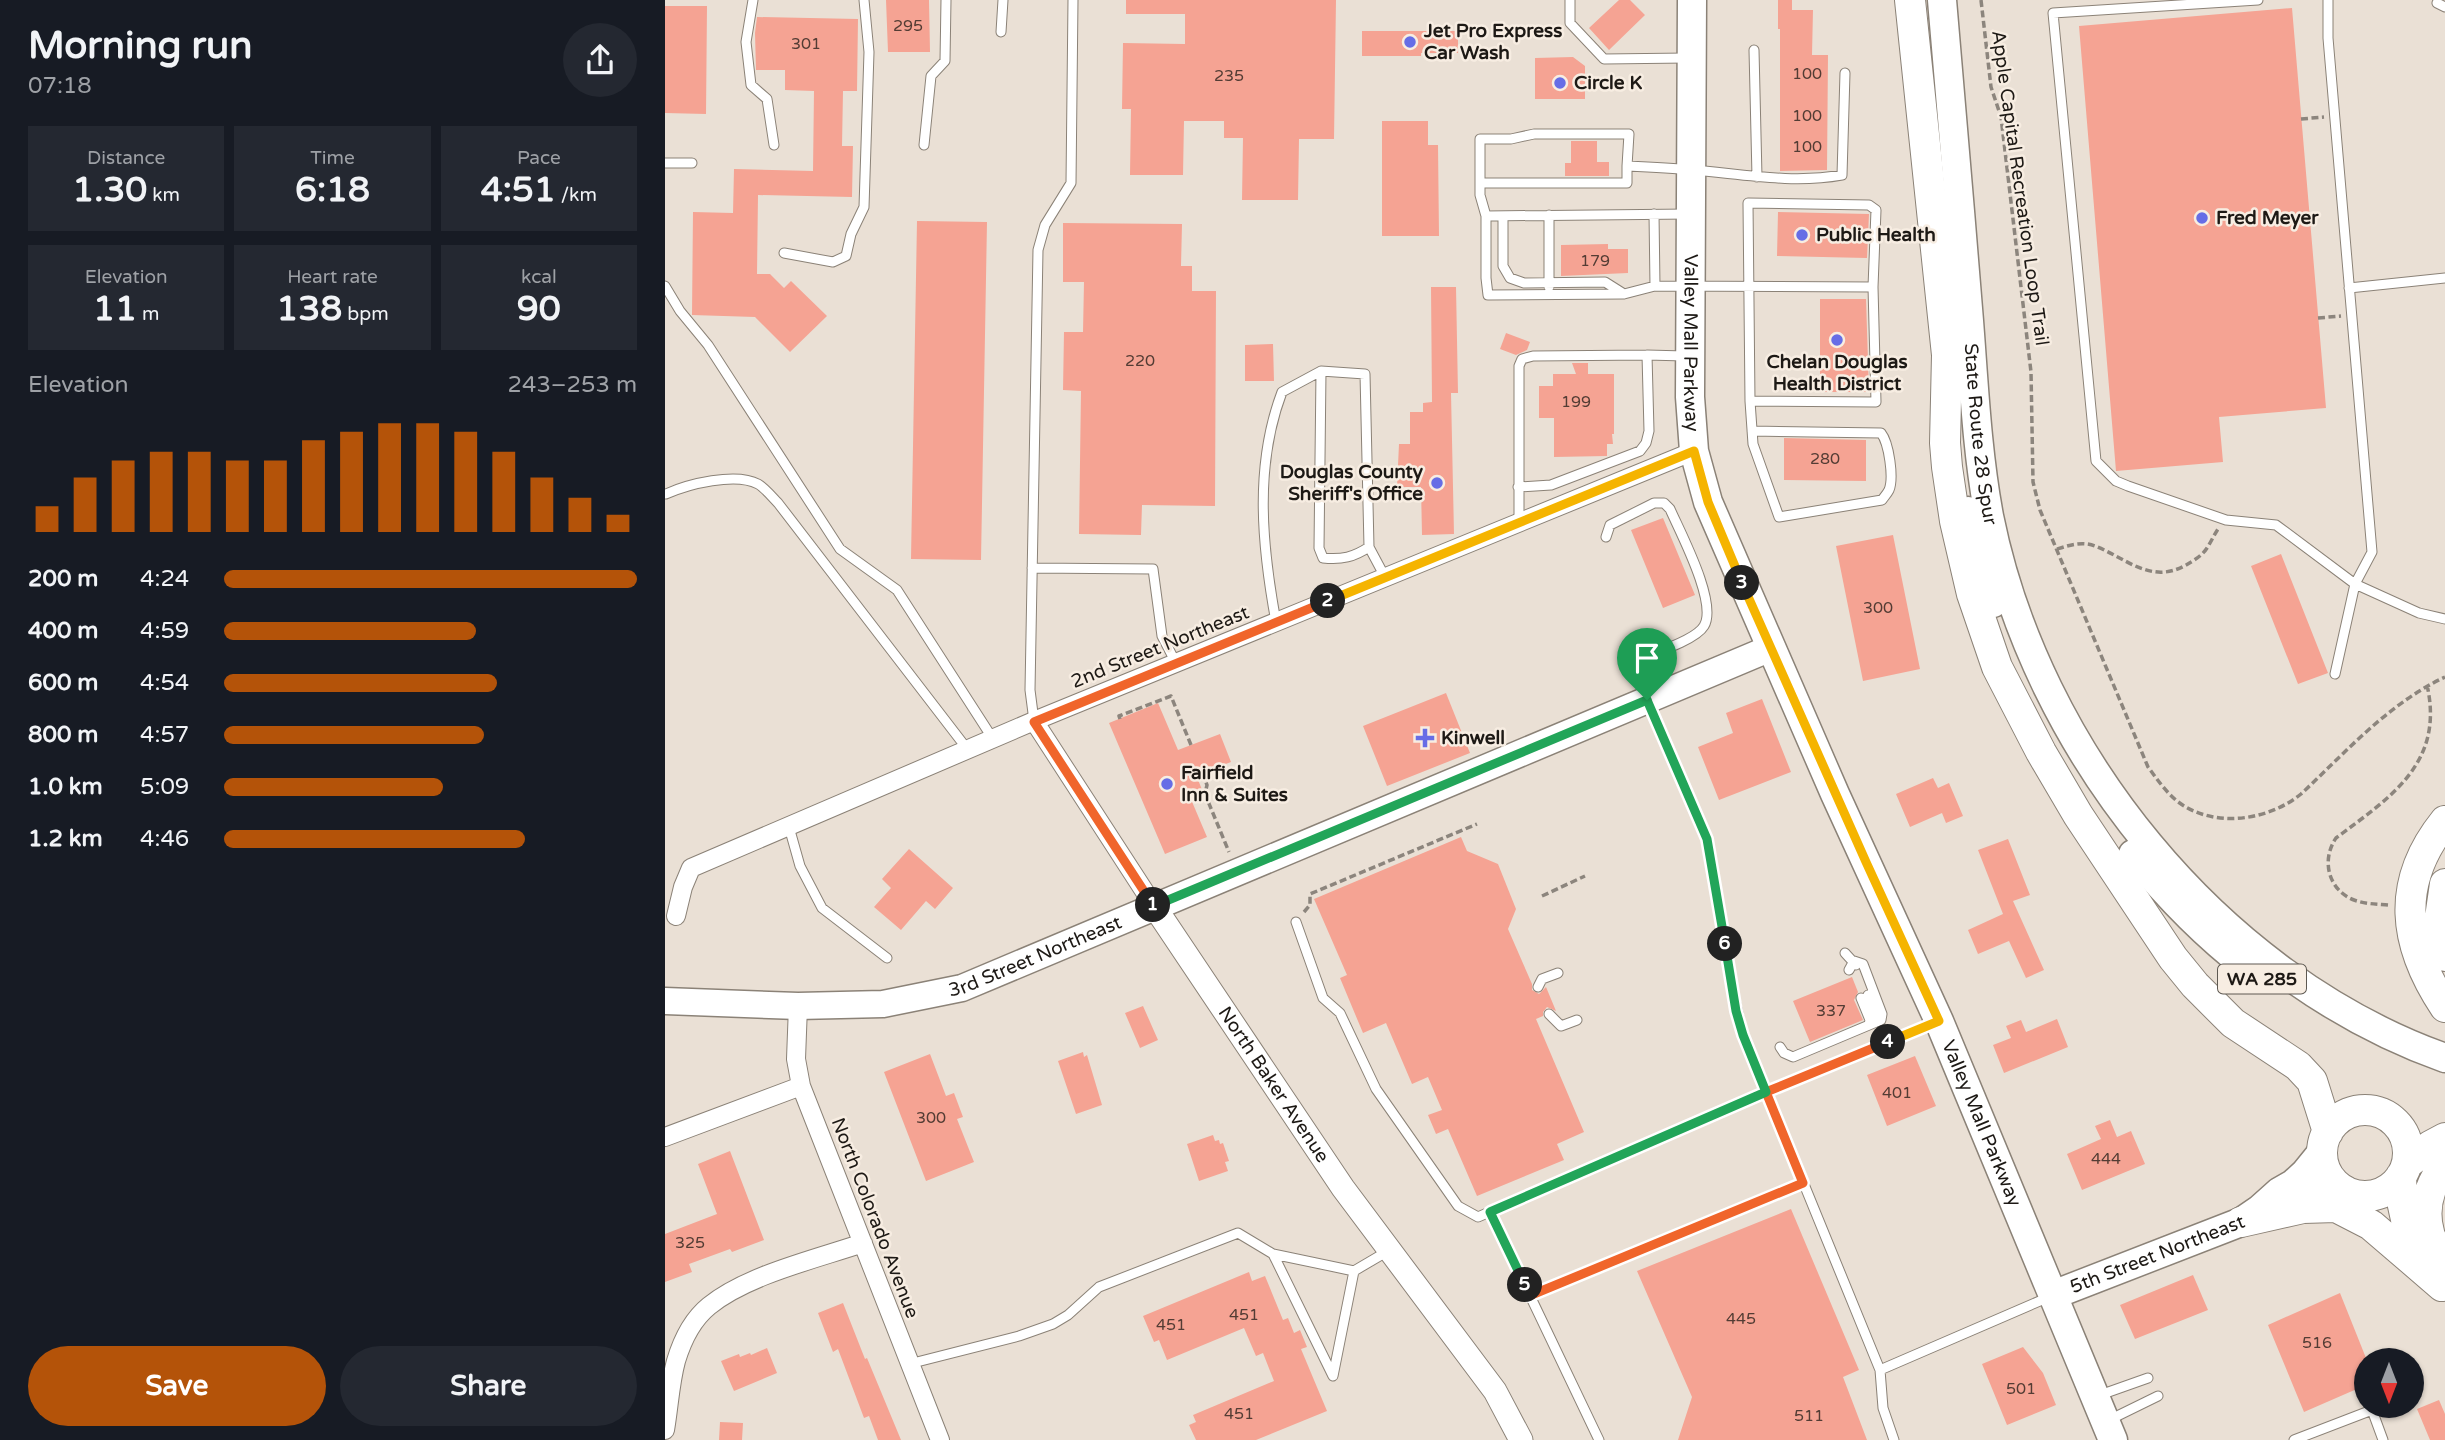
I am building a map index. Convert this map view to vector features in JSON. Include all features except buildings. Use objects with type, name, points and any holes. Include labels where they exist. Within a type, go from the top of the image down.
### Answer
[{"type":"highway","points":[[1910,0],[1947,355],[1944,443],[1947,467],[1955,521],[1972,594],[1997,667],[2041,752],[2115,831],[2173,958],[2195,985],[2233,1023],[2298,1066],[2312,1081],[2325,1142],[2328,1175],[2411,1242],[2443,1288]]},
{"type":"highway","points":[[2445,821],[2417,870],[2410,915],[2417,956],[2445,1007]]},
{"type":"highway","points":[[2445,884],[2440,918],[2445,956]]},
{"type":"highway","points":[[2325,1142],[2338,1120],[2351,1112],[2367,1110],[2382,1113],[2395,1122],[2404,1134],[2408,1149],[2402,1201],[2411,1242]]},
{"type":"highway","points":[[2353,1193],[2377,1195],[2391,1188],[2404,1170],[2430,1146],[2445,1138]]},
{"type":"highway","points":[[2443,1288],[2437,1250],[2429,1234],[2426,1213],[2432,1184],[2445,1164]]},
{"type":"highway","points":[[2250,1216],[2303,1208],[2336,1207],[2371,1225],[2443,1288]]},
{"type":"main road","name":"Valley Mall Parkway","points":[[1692,0],[1690,356],[1694,451],[1708,502],[1771,649],[1939,1021],[2105,1419]]},
{"type":"main road","name":"State Route 28 Spur","points":[[1942,0],[1983,472],[1993,531],[2015,607],[2042,677],[2084,752],[2115,831]]},
{"type":"main road","name":"3rd Street Northeast","points":[[665,1001],[798,1006],[883,1004],[962,988],[1771,649]]},
{"type":"main road","name":"WA 285","points":[[2115,831],[2162,859],[2208,908],[2282,972],[2358,1020],[2405,1043],[2445,1058]]},
{"type":"main road","name":"WA 285","points":[[2115,831],[2180,908],[2204,932],[2262,979],[2350,1037],[2400,1062],[2445,1078]]},
{"type":"main road","name":"5th Street Northeast","points":[[2250,1216],[2305,1173],[2325,1142]]},
{"type":"main road","name":"5th Street Northeast","points":[[2053,1295],[2250,1216],[2322,1192],[2353,1193]]},
{"type":"street","name":"2nd Street Northeast","points":[[676,916],[683,887],[691,869],[993,739],[1694,451]]},
{"type":"street","name":"North Baker Avenue","points":[[1034,722],[1336,1178],[1495,1391],[1521,1440]]},
{"type":"street","name":"North Colorado Avenue","points":[[798,1006],[796,1059],[801,1086],[940,1440]]},
{"type":"street","points":[[665,1137],[801,1086]]},
{"type":"street","points":[[665,1430],[676,1362],[683,1342],[696,1320],[709,1307],[731,1291],[766,1276],[863,1242]]},
{"type":"lane","points":[[753,0],[746,43],[751,85],[767,99],[773,145]]},
{"type":"lane","points":[[784,253],[833,262],[846,256],[851,234],[864,207],[869,52],[864,0]]},
{"type":"lane","points":[[924,145],[931,76],[945,61],[946,0]]},
{"type":"lane","points":[[1001,32],[1003,0]]},
{"type":"lane","points":[[1034,722],[1030,690],[1038,250],[1045,225],[1071,183],[1073,0]]},
{"type":"lane","points":[[1570,0],[1570,23],[1604,59],[1692,58]]},
{"type":"lane","points":[[2258,0],[2053,13],[2096,461],[2116,481],[2226,520],[2276,525],[2355,584],[2419,613],[2445,619]]},
{"type":"lane","points":[[2328,0],[2327,23],[2372,552],[2355,584],[2335,674]]},
{"type":"lane","points":[[1754,50],[1757,177]]},
{"type":"lane","points":[[1627,166],[1691,169],[1757,177],[1821,179],[1842,175],[1845,73]]},
{"type":"lane","points":[[1480,183],[1627,183],[1629,134],[1534,134],[1511,139],[1480,139],[1480,183],[1480,195],[1486,216],[1488,295],[1624,294],[1655,286],[1874,287]]},
{"type":"lane","points":[[665,163],[692,163]]},
{"type":"lane","points":[[1750,401],[1876,402],[1876,210],[1869,205],[1748,203],[1750,401],[1752,431],[1753,444],[1779,517],[1882,500],[1889,490],[1891,480],[1888,441],[1881,433],[1752,431]]},
{"type":"lane","points":[[1549,215],[1549,295]]},
{"type":"lane","points":[[1654,215],[1655,286]]},
{"type":"lane","points":[[1486,216],[1691,215]]},
{"type":"lane","points":[[1503,216],[1505,273],[1510,278],[1524,283],[1605,282],[1624,294]]},
{"type":"lane","points":[[2349,288],[2445,278]]},
{"type":"lane","points":[[665,286],[680,311],[708,345],[840,549],[897,590],[993,739]]},
{"type":"lane","points":[[1518,487],[1551,485],[1640,451],[1646,443],[1649,430],[1647,355]]},
{"type":"lane","points":[[1519,522],[1519,366],[1523,359],[1533,356],[1690,356]]},
{"type":"lane","points":[[1321,371],[1319,548],[1323,558],[1337,560],[1356,556],[1369,547]]},
{"type":"lane","points":[[1276,622],[1266,552],[1263,489],[1266,447],[1271,421],[1282,392],[1321,371],[1365,374],[1369,547],[1385,577]]},
{"type":"lane","points":[[666,494],[681,487],[738,478],[758,484],[778,503],[968,750]]},
{"type":"lane","points":[[1606,537],[1610,525],[1654,503],[1664,503],[1670,509],[1704,591],[1708,610],[1704,626],[1692,636],[1652,654]]},
{"type":"lane","points":[[1032,568],[1153,569],[1162,636],[1176,663]]},
{"type":"lane","points":[[1647,700],[1707,839],[1736,1011],[1743,1035],[1880,1370],[1883,1408],[1894,1440]]},
{"type":"lane","points":[[789,827],[800,866],[822,908],[887,958]]},
{"type":"lane","points":[[1296,922],[1323,998],[1340,1013],[1375,1089],[1458,1206],[1478,1217],[1766,1092],[1939,1021]]},
{"type":"lane","points":[[1780,1047],[1784,1053],[1793,1057],[1881,1020],[1882,1014],[1863,964],[1853,966],[1845,953]]},
{"type":"lane","points":[[1538,987],[1542,979],[1558,973]]},
{"type":"lane","points":[[1864,997],[1872,1023]]},
{"type":"lane","points":[[1549,1014],[1561,1026],[1577,1020]]},
{"type":"lane","points":[[1529,1296],[1803,1183]]},
{"type":"lane","points":[[1490,1212],[1599,1440]]},
{"type":"lane","points":[[908,1364],[1019,1336],[1053,1324],[1068,1315],[1099,1287],[1238,1233],[1273,1254],[1354,1270],[1390,1250]]},
{"type":"lane","points":[[1273,1254],[1333,1376],[1354,1270]]},
{"type":"lane","points":[[1880,1370],[2053,1295]]},
{"type":"lane","points":[[2105,1419],[2148,1378]]},
{"type":"lane","points":[[2105,1419],[2158,1396]]},
{"type":"lane","points":[[2294,1440],[2372,1410],[2383,1440]]},
{"type":"path","name":"Apple Capital Recreation Loop Trail","points":[[1981,0],[1991,87],[2001,117],[2028,346],[2033,482],[2041,510],[2148,767],[2164,789],[2195,811],[2234,819],[2261,815],[2288,804],[2389,710],[2427,685],[2445,677]]},
{"type":"path","points":[[2301,118],[2335,116]]},
{"type":"path","points":[[2318,318],[2352,315]]},
{"type":"path","points":[[2057,549],[2071,544],[2093,545],[2142,570],[2160,573],[2179,569],[2194,560],[2206,550],[2226,520]]},
{"type":"path","points":[[2389,905],[2368,904],[2344,895],[2331,879],[2328,858],[2336,838],[2397,793],[2423,764],[2429,749],[2433,716],[2432,699],[2427,685]]},
{"type":"path","points":[[1120,719],[1119,716],[1171,696],[1191,745]]},
{"type":"path","points":[[1202,773],[1207,785],[1205,794],[1229,852]]},
{"type":"path","points":[[1296,922],[1310,905],[1310,894],[1477,824]]},
{"type":"path","points":[[1542,896],[1585,877]]},
{"type":"place","name":"Jet Pro Express Car Wash","points":[[1410,42]]},
{"type":"place","name":"Circle K","points":[[1560,83]]},
{"type":"place","name":"Fred Meyer","points":[[2202,218]]},
{"type":"place","name":"Public Health","points":[[1802,235]]},
{"type":"place","name":"Chelan Douglas Health District","points":[[1837,340]]},
{"type":"place","name":"Douglas County Sheriff's Office","points":[[1437,483]]},
{"type":"place","name":"Kinwell","points":[[1425,738]]},
{"type":"place","name":"Fairfield Inn & Suites","points":[[1167,784]]},
{"type":"route","points":[[1647,700],[1154,906],[1034,722],[1694,451],[1708,502],[1724,541],[1835,794],[1939,1021],[1766,1092],[1803,1183],[1529,1296],[1490,1212],[1766,1092],[1736,1011],[1707,839],[1647,700]]}]
